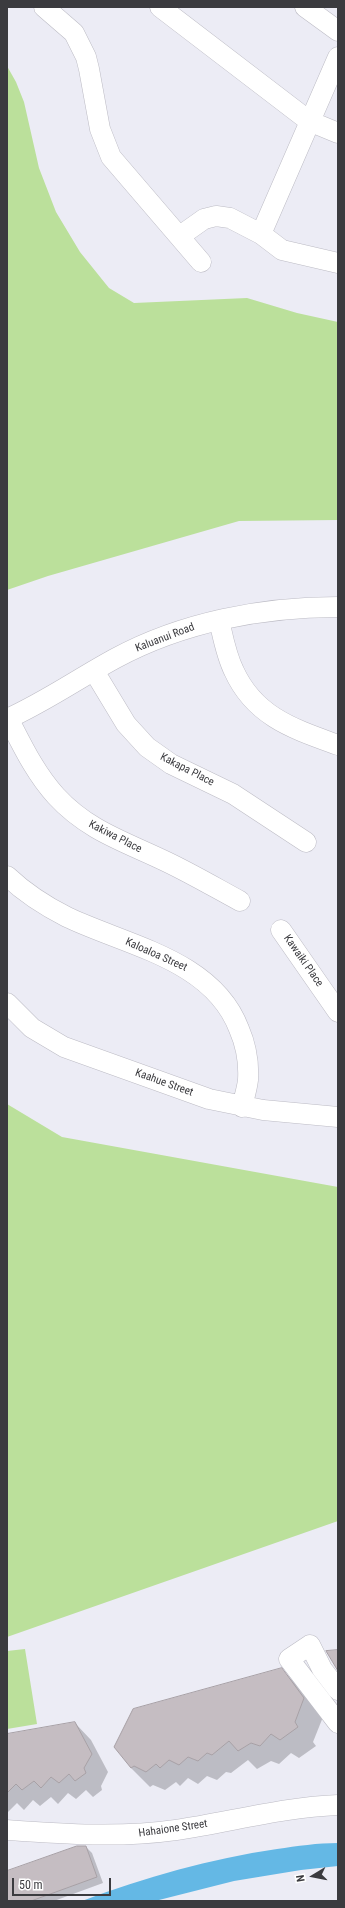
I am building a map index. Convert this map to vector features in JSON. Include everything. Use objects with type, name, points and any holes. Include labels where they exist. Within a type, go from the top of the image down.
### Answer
[{"type":"street","points":[[44,7],[74,33],[86,57],[90,69],[100,129],[111,158],[201,262]]},
{"type":"street","points":[[160,7],[309,121],[338,132]]},
{"type":"street","points":[[305,7],[338,31]]},
{"type":"street","points":[[261,234],[338,57]]},
{"type":"street","points":[[180,236],[204,219],[216,216],[230,218],[261,234],[282,250],[338,263]]},
{"type":"street","name":"Kaluanui Road","points":[[7,718],[143,645],[171,634],[219,620],[283,609],[338,607]]},
{"type":"street","points":[[219,620],[233,670],[252,699],[279,722],[338,746]]},
{"type":"street","name":"Kakapa Place","points":[[94,671],[126,724],[153,751],[171,764],[233,794],[306,842]]},
{"type":"street","name":"Kakiwa Place","points":[[7,718],[30,760],[46,784],[65,805],[82,820],[107,835],[167,862],[240,901]]},
{"type":"street","name":"Kaloaloa Street","points":[[7,876],[30,895],[48,907],[177,963],[202,978],[230,1010],[240,1030],[246,1051],[248,1080],[242,1107]]},
{"type":"street","name":"Kawaiki Place","points":[[281,930],[338,1012]]},
{"type":"street","name":"Kaahue Street","points":[[7,1004],[32,1028],[64,1047],[209,1099],[242,1107],[338,1117]]},
{"type":"street","points":[[338,1690],[322,1669],[310,1645],[289,1659],[338,1723]]},
{"type":"street","name":"Hahaione Street","points":[[7,1830],[95,1836],[150,1834],[304,1808],[338,1805]]},
{"type":"green space","points":[[7,66],[16,82],[24,102],[39,168],[56,212],[80,252],[109,288],[134,303],[247,298],[297,313],[338,322],[338,520],[239,521],[48,576],[7,590]]},
{"type":"green space","points":[[7,1104],[62,1137],[338,1187],[338,1521],[7,1637]]},
{"type":"green space","points":[[25,1649],[37,1724],[7,1729],[7,1651]]},
{"type":"water","points":[[338,1843],[338,1866],[301,1870],[234,1881],[155,1901],[82,1901],[130,1884],[227,1858],[277,1849],[315,1844]]},
{"type":"building","points":[[338,1650],[338,1671],[326,1651]]},
{"type":"building","points":[[282,1668],[304,1698],[295,1722],[298,1727],[280,1740],[271,1734],[260,1746],[251,1743],[238,1751],[229,1741],[212,1755],[207,1753],[198,1761],[188,1757],[179,1765],[169,1760],[160,1768],[156,1764],[146,1772],[134,1766],[131,1768],[114,1747],[133,1709]]},
{"type":"building","points":[[75,1722],[92,1754],[84,1768],[86,1773],[75,1781],[69,1774],[59,1783],[51,1777],[41,1788],[34,1781],[22,1790],[16,1784],[7,1793],[7,1734]]},
{"type":"building","points":[[77,1846],[86,1846],[97,1877],[31,1901],[7,1901],[7,1871]]}]
